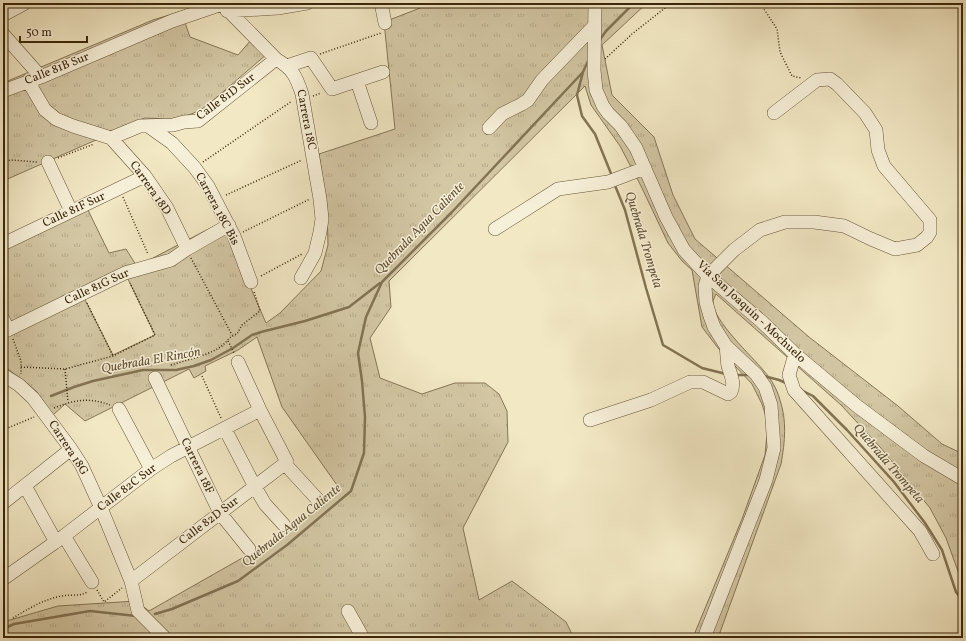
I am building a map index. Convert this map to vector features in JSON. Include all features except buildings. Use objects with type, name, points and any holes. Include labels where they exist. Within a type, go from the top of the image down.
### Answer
[{"type":"street","points":[[3,15],[25,3]]},
{"type":"street","name":"Calle 81B Sur","points":[[3,91],[172,21],[223,6],[278,8],[307,3]]},
{"type":"street","points":[[381,3],[385,23]]},
{"type":"street","name":"Vía San Joaquín - Mochuelo","points":[[595,3],[594,70],[596,90],[603,106],[629,137],[645,168],[666,217],[684,250],[708,276],[761,321],[795,354],[857,406],[924,456],[963,479]]},
{"type":"street","name":"Carrera 18C","points":[[223,6],[282,62],[296,78],[303,97],[322,219],[317,245],[309,265],[301,278]]},
{"type":"street","points":[[489,128],[502,114],[528,100],[542,80],[595,25]]},
{"type":"street","points":[[3,34],[35,79],[45,110],[48,114],[73,126],[111,138]]},
{"type":"street","points":[[282,62],[311,58],[332,89],[383,72]]},
{"type":"street","name":"Calle 81D Sur","points":[[111,138],[140,126],[173,125],[184,122],[198,121],[282,62]]},
{"type":"street","points":[[704,638],[766,480],[774,448],[771,405],[764,387],[756,374],[726,346],[710,316],[705,286],[708,276],[734,250],[760,230],[785,222],[814,222],[844,226],[871,240],[895,249],[917,245],[927,238],[930,232],[930,220],[884,166],[878,150],[876,130],[865,113],[837,84],[830,79],[817,80],[774,113]]},
{"type":"street","points":[[356,81],[371,124]]},
{"type":"street","name":"Carrera 18C Bis","points":[[148,126],[172,143],[195,168],[208,186],[231,230],[251,282]]},
{"type":"street","name":"Carrera 18D","points":[[111,138],[145,176],[167,208],[186,249]]},
{"type":"street","points":[[48,162],[71,211]]},
{"type":"street","points":[[495,229],[558,188],[608,182],[625,177],[645,168]]},
{"type":"street","name":"Calle 81F Sur","points":[[3,244],[145,176]]},
{"type":"street","name":"Calle 81G Sur","points":[[6,325],[82,294],[125,273],[171,260],[186,249],[231,230]]},
{"type":"street","points":[[590,420],[651,400],[690,382],[703,382],[728,394],[731,392],[733,387],[732,375],[728,365],[726,346]]},
{"type":"street","points":[[795,354],[789,375],[794,390],[920,532],[933,554]]},
{"type":"street","points":[[236,358],[286,463],[319,501]]},
{"type":"street","name":"Carrera 18G","points":[[3,375],[26,392],[42,409],[82,466],[131,581],[138,611],[165,638]]},
{"type":"street","name":"Carrera 18F","points":[[155,378],[220,513],[249,549]]},
{"type":"street","points":[[119,409],[151,469]]},
{"type":"street","name":"Calle 82C Sur","points":[[3,579],[60,539],[151,469],[188,446],[226,429],[260,410]]},
{"type":"street","points":[[226,429],[265,504],[284,525]]},
{"type":"street","points":[[3,503],[71,449]]},
{"type":"street","name":"Calle 82D Sur","points":[[131,581],[286,463]]},
{"type":"street","points":[[25,486],[60,539],[94,585]]},
{"type":"street","points":[[348,611],[362,638]]},
{"type":"path","points":[[594,70],[632,34],[665,8],[669,3]]},
{"type":"path","points":[[758,3],[762,6],[777,29],[780,52],[792,76],[817,80]]},
{"type":"path","points":[[311,58],[380,34],[385,23]]},
{"type":"path","points":[[195,168],[303,97],[332,89]]},
{"type":"path","points":[[3,162],[11,160],[48,162],[111,138]]},
{"type":"path","points":[[215,200],[312,155]]},
{"type":"path","points":[[119,188],[153,265]]},
{"type":"path","points":[[231,230],[319,195]]},
{"type":"path","points":[[171,365],[205,354],[220,347],[228,341],[232,335],[237,334],[242,326],[260,310],[251,282],[317,245]]},
{"type":"path","points":[[186,249],[232,335]]},
{"type":"path","points":[[22,367],[65,369],[113,356],[155,335],[125,273]]},
{"type":"path","points":[[82,294],[113,356]]},
{"type":"path","points":[[6,325],[17,348],[21,361],[22,367],[20,377],[16,384]]},
{"type":"path","points":[[228,341],[236,358]]},
{"type":"path","points":[[65,369],[68,402]]},
{"type":"path","points":[[202,376],[226,429]]},
{"type":"path","points":[[3,430],[42,409],[74,400],[99,401],[119,409]]},
{"type":"path","points":[[13,618],[41,603],[62,596],[82,595],[94,585],[104,602],[131,581]]},
{"type":"green space","points":[[208,3],[184,20],[190,37],[238,55],[251,40],[267,54],[203,109],[189,115],[171,119],[145,118],[3,181],[3,83],[153,20]]},
{"type":"green space","points":[[433,3],[647,3],[602,45],[612,95],[654,137],[673,195],[695,239],[809,337],[898,406],[942,444],[963,454],[963,585],[946,538],[930,508],[880,447],[841,405],[716,294],[713,302],[719,319],[767,374],[775,388],[784,416],[784,448],[781,464],[718,638],[690,638],[694,635],[742,519],[765,455],[768,423],[762,404],[752,384],[718,348],[702,327],[692,270],[682,261],[668,243],[620,146],[591,105],[585,86],[389,281],[391,307],[370,338],[380,378],[422,394],[455,383],[485,383],[499,394],[507,411],[508,442],[463,528],[479,600],[512,581],[566,622],[574,638],[3,638],[3,622],[58,606],[136,601],[149,611],[295,528],[339,488],[282,407],[257,337],[238,350],[205,366],[206,371],[194,378],[189,369],[85,421],[65,404],[53,415],[36,391],[3,365],[3,248],[87,208],[109,253],[126,249],[136,265],[130,270],[222,222],[266,323],[280,313],[321,271],[328,245],[327,206],[319,154],[395,129],[384,22]],"holes":[[[125,273],[155,335],[113,355],[82,294]]]},
{"type":"waterway","name":"Quebrada Trompeta","points":[[599,41],[606,31],[634,3]]},
{"type":"waterway","name":"Quebrada Trompeta","points":[[588,61],[583,72],[577,95],[582,116],[595,134],[612,176]]},
{"type":"waterway","name":"Quebrada Agua Caliente","points":[[155,614],[172,609],[238,581],[287,545],[351,491],[364,453],[365,417],[358,353],[366,317],[382,282],[452,212],[583,72]]},
{"type":"waterway","name":"Quebrada Trompeta","points":[[614,183],[625,210],[663,345],[702,368],[726,374]]},
{"type":"waterway","name":"Quebrada El Rincón","points":[[51,396],[93,381],[143,370],[176,370],[194,366],[211,360],[233,348],[252,335],[305,321],[349,307],[380,283]]},
{"type":"waterway","name":"Quebrada Trompeta","points":[[735,375],[750,375]]},
{"type":"waterway","name":"Quebrada Trompeta","points":[[764,376],[786,383]]},
{"type":"waterway","name":"Quebrada Trompeta","points":[[801,390],[813,396],[847,430],[894,482],[925,523],[942,550],[956,592],[963,601]]},
{"type":"waterway","name":"Quebrada Agua Caliente","points":[[3,629],[14,624],[90,611],[136,616]]}]
